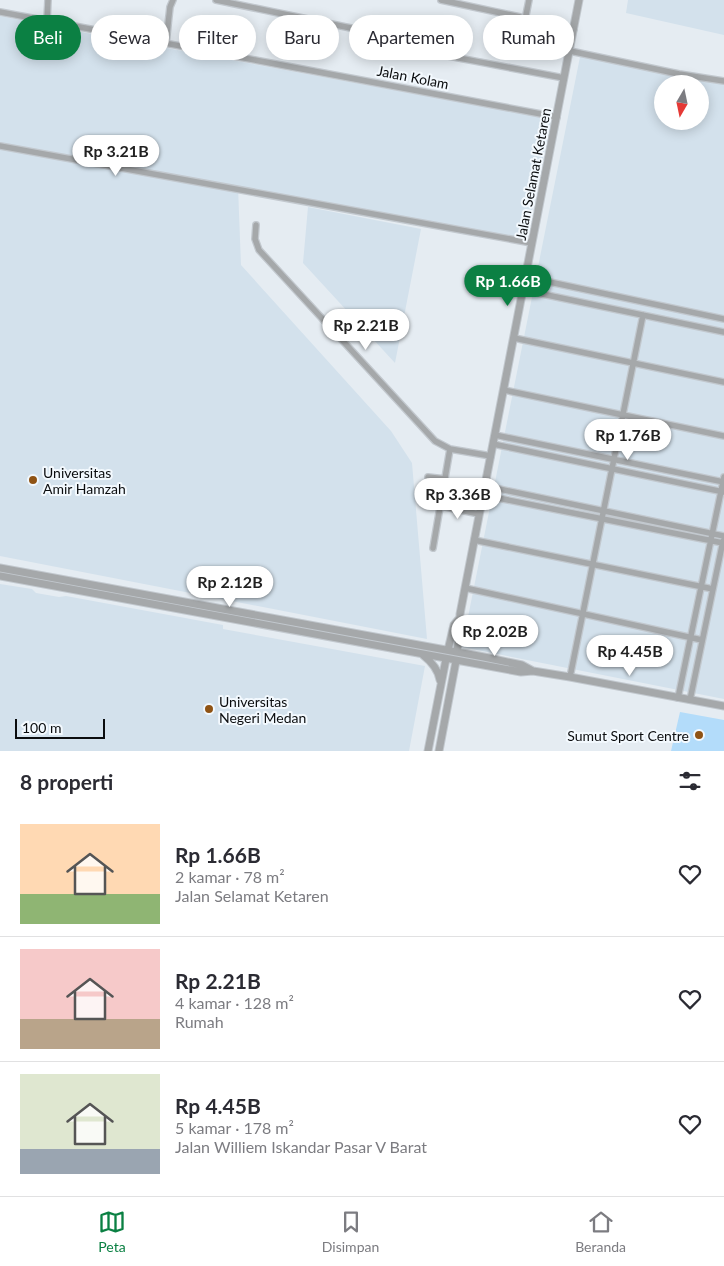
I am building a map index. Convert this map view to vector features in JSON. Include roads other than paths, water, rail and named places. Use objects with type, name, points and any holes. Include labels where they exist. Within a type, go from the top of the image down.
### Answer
[{"type":"street","points":[[47,15],[48,0]]},
{"type":"street","points":[[169,16],[173,0]]},
{"type":"street","points":[[216,0],[370,32],[380,42],[385,44],[564,78]]},
{"type":"street","points":[[441,0],[511,15]]},
{"type":"street","points":[[525,15],[529,0]]},
{"type":"street","name":"Jalan Selamat Ketaren","points":[[574,29],[579,0]]},
{"type":"street","name":"Jalan Kolam","points":[[0,12],[16,15]]},
{"type":"street","name":"Jalan Kolam","points":[[169,44],[556,117]]},
{"type":"street","points":[[574,52],[679,74],[724,81]]},
{"type":"street","name":"Jalan Selamat Ketaren","points":[[457,652],[459,619],[568,60]]},
{"type":"street","points":[[0,146],[532,243]]},
{"type":"street","points":[[256,225],[255,239],[259,250],[432,438],[450,449],[491,456]]},
{"type":"street","points":[[526,277],[724,318]]},
{"type":"street","points":[[523,290],[724,332]]},
{"type":"street","points":[[570,677],[643,315]]},
{"type":"street","points":[[514,338],[724,382]]},
{"type":"street","points":[[504,390],[724,437]]},
{"type":"street","points":[[495,436],[724,481],[678,698]]},
{"type":"street","points":[[528,452],[530,443]]},
{"type":"street","points":[[493,444],[723,491]]},
{"type":"street","points":[[549,456],[551,447]]},
{"type":"street","points":[[433,548],[450,449]]},
{"type":"street","points":[[567,459],[568,451]]},
{"type":"street","points":[[583,463],[585,454]]},
{"type":"street","points":[[639,474],[641,465]]},
{"type":"street","points":[[655,478],[656,469]]},
{"type":"street","points":[[672,481],[674,472]]},
{"type":"street","points":[[428,476],[445,479]]},
{"type":"street","points":[[694,486],[696,477]]},
{"type":"street","points":[[485,486],[724,536],[690,700]]},
{"type":"street","points":[[483,495],[722,543]]},
{"type":"street","points":[[441,506],[479,514]]},
{"type":"street","points":[[474,540],[713,589]]},
{"type":"street","points":[[0,568],[448,650],[522,665],[533,671]]},
{"type":"street","points":[[0,576],[456,661],[521,672],[533,671],[570,677],[724,706]]},
{"type":"street","points":[[95,594],[97,586]]},
{"type":"street","points":[[465,588],[702,640]]},
{"type":"street","points":[[150,604],[151,596]]},
{"type":"street","name":"Jalan Selamat Ketaren","points":[[448,650],[454,625],[459,619]]},
{"type":"street","points":[[295,631],[296,622]]},
{"type":"street","points":[[421,654],[433,663],[441,683]]},
{"type":"street","points":[[428,751],[446,659]]},
{"type":"street","points":[[439,751],[456,661]]},
{"type":"place","name":"Universitas Amir Hamzah","points":[[33,480]]},
{"type":"place","name":"Universitas Negeri Medan","points":[[209,709]]},
{"type":"place","name":"Sumut Sport Centre","points":[[699,735]]}]
